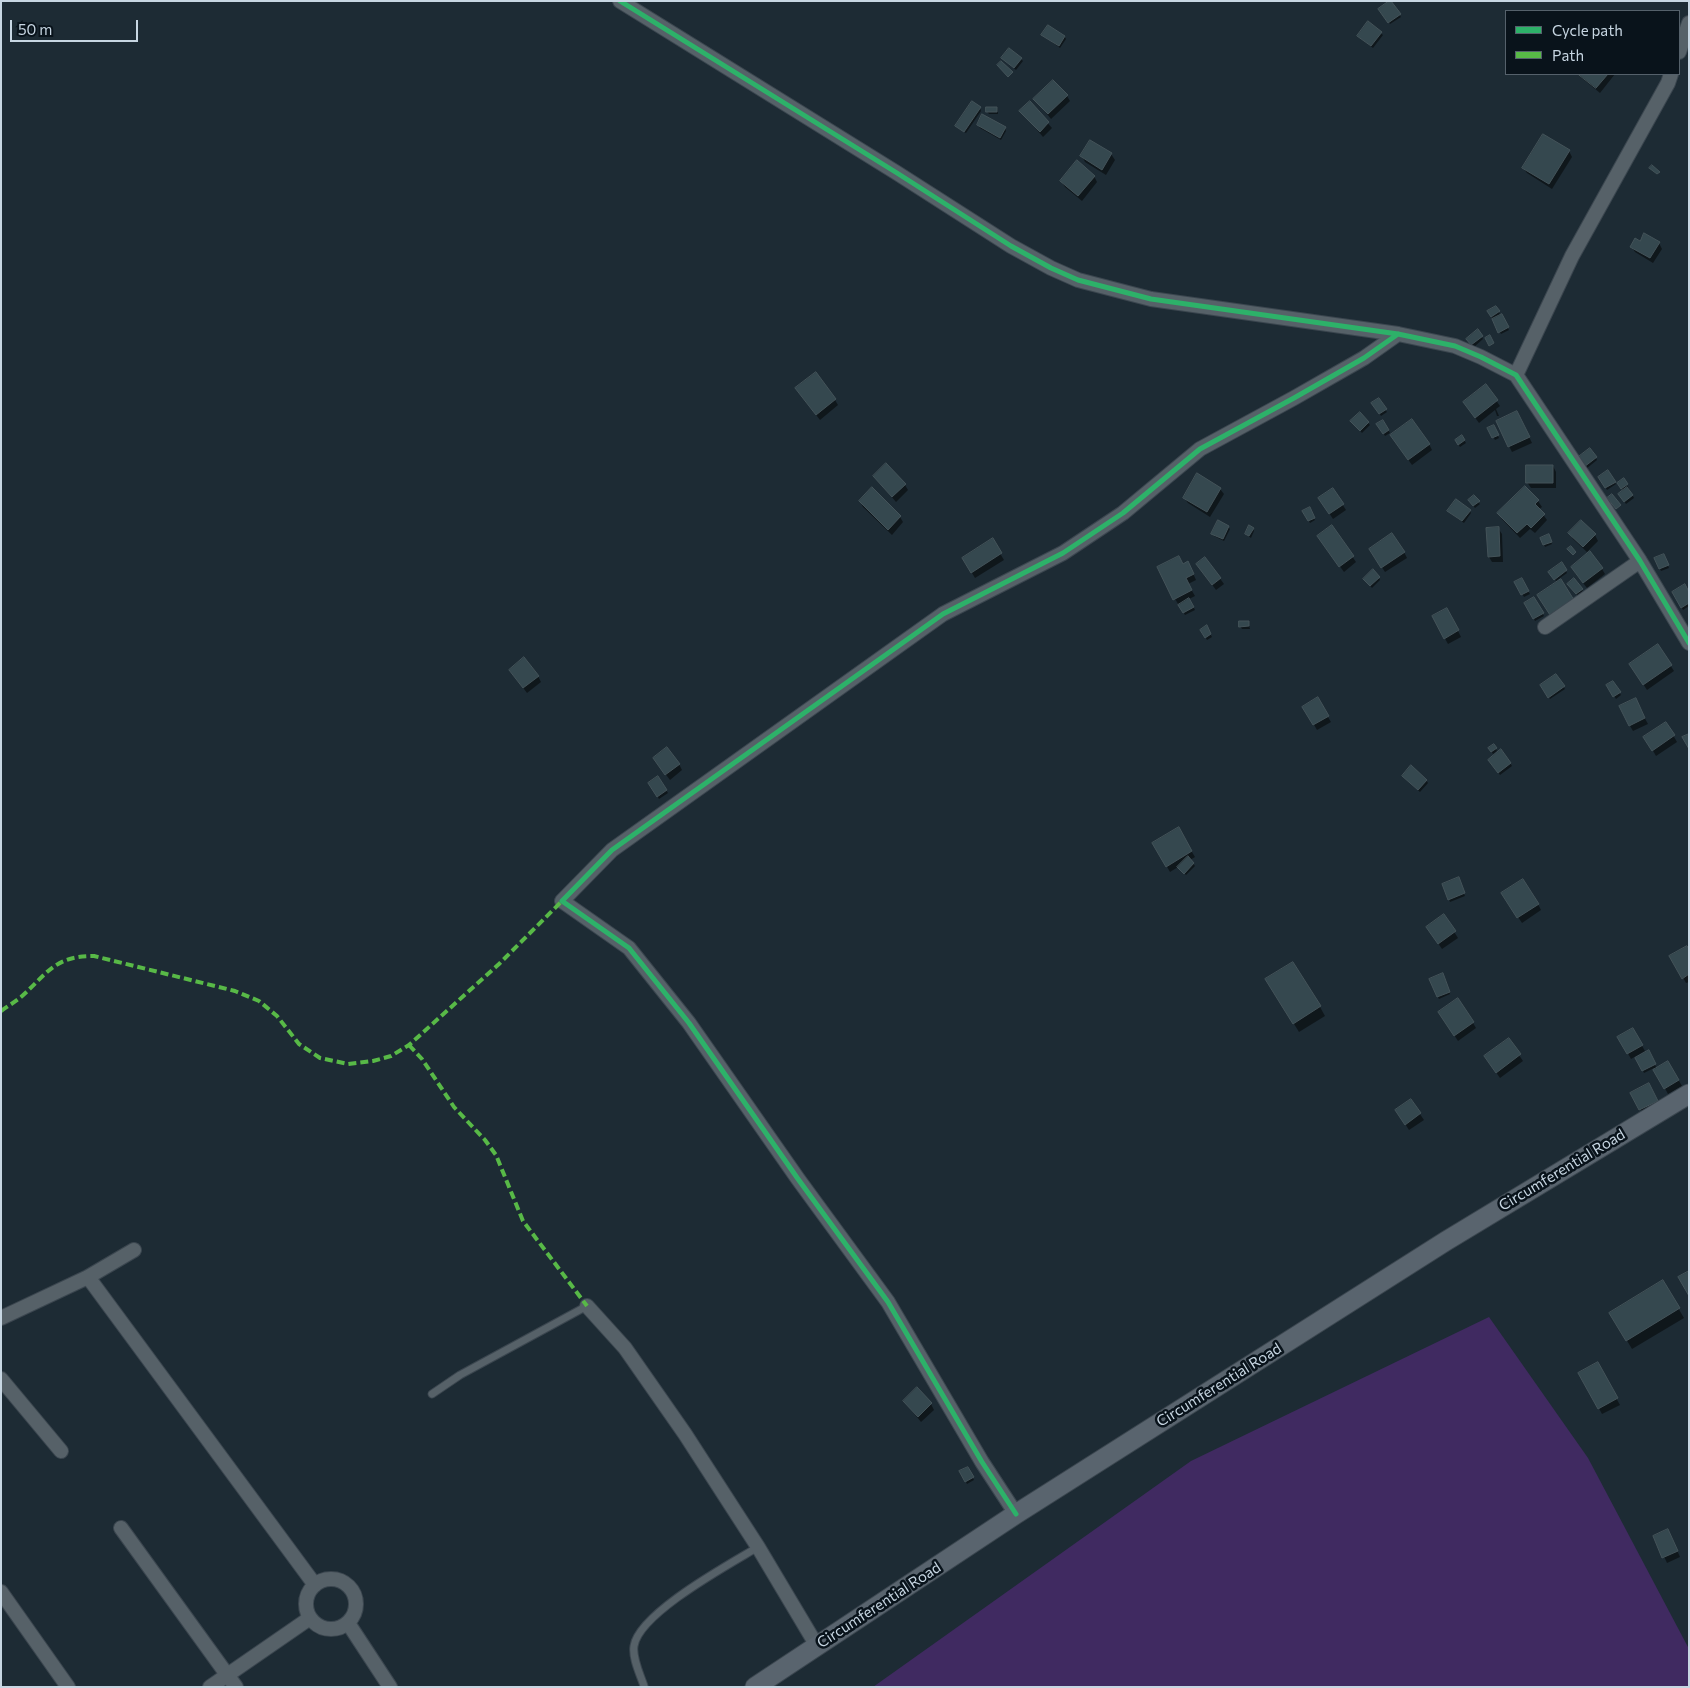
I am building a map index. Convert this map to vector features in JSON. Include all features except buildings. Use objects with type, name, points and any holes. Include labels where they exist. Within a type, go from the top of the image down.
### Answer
[{"type":"main road","name":"Circumferential Road","points":[[755,1687],[1016,1514],[1446,1241],[1689,1094]]},
{"type":"street","points":[[620,1],[1012,246],[1078,280],[1151,299],[1398,334],[1455,346],[1481,356],[1516,375],[1640,561],[1689,643]]},
{"type":"street","points":[[1680,49],[1689,23]]},
{"type":"street","points":[[1516,375],[1572,256],[1671,75]]},
{"type":"street","points":[[1016,1514],[982,1462],[888,1302],[798,1179],[689,1022],[629,948],[562,901],[612,850],[943,614],[1063,553],[1123,513],[1200,449],[1364,358],[1398,334]]},
{"type":"street","points":[[1545,627],[1640,561]]},
{"type":"street","points":[[1,1318],[88,1277],[134,1250]]},
{"type":"street","points":[[88,1277],[315,1585]]},
{"type":"street","points":[[587,1306],[625,1348],[685,1434],[758,1547],[817,1646]]},
{"type":"street","points":[[1,1379],[61,1452]]},
{"type":"street","points":[[121,1528],[236,1687]]},
{"type":"street","points":[[326,1579],[340,1580],[350,1588],[356,1599],[355,1612],[348,1623],[335,1629],[321,1627],[310,1618],[306,1606],[308,1594],[315,1585],[326,1579]]},
{"type":"street","points":[[1,1592],[68,1687]]},
{"type":"street","points":[[210,1687],[310,1618]]},
{"type":"street","points":[[348,1623],[390,1687]]},
{"type":"lane","points":[[432,1394],[460,1375],[587,1306]]},
{"type":"lane","points":[[644,1686],[636,1662],[634,1646],[639,1633],[652,1618],[698,1584],[758,1547]]},
{"type":"shaded area","points":[[1489,1317],[1588,1458],[1689,1649],[1689,1687],[873,1687],[1191,1461]]},
{"type":"marked path","points":[[1,1011],[21,997],[53,967],[70,959],[94,956],[235,991],[259,1001],[277,1016],[299,1044],[320,1058],[348,1064],[373,1061],[391,1056],[409,1045],[499,964],[562,901]]},
{"type":"marked path","points":[[409,1045],[422,1059],[454,1107],[485,1140],[496,1155],[523,1221],[587,1306]]},
{"type":"cycle path","points":[[620,1],[1011,246],[1051,268],[1078,280],[1151,299],[1398,334],[1455,346],[1516,375],[1640,561],[1689,643]]},
{"type":"cycle path","points":[[1016,1514],[982,1462],[888,1302],[798,1179],[689,1023],[629,948],[562,901],[612,850],[943,614],[1063,553],[1123,513],[1200,449],[1364,358],[1398,334]]}]
